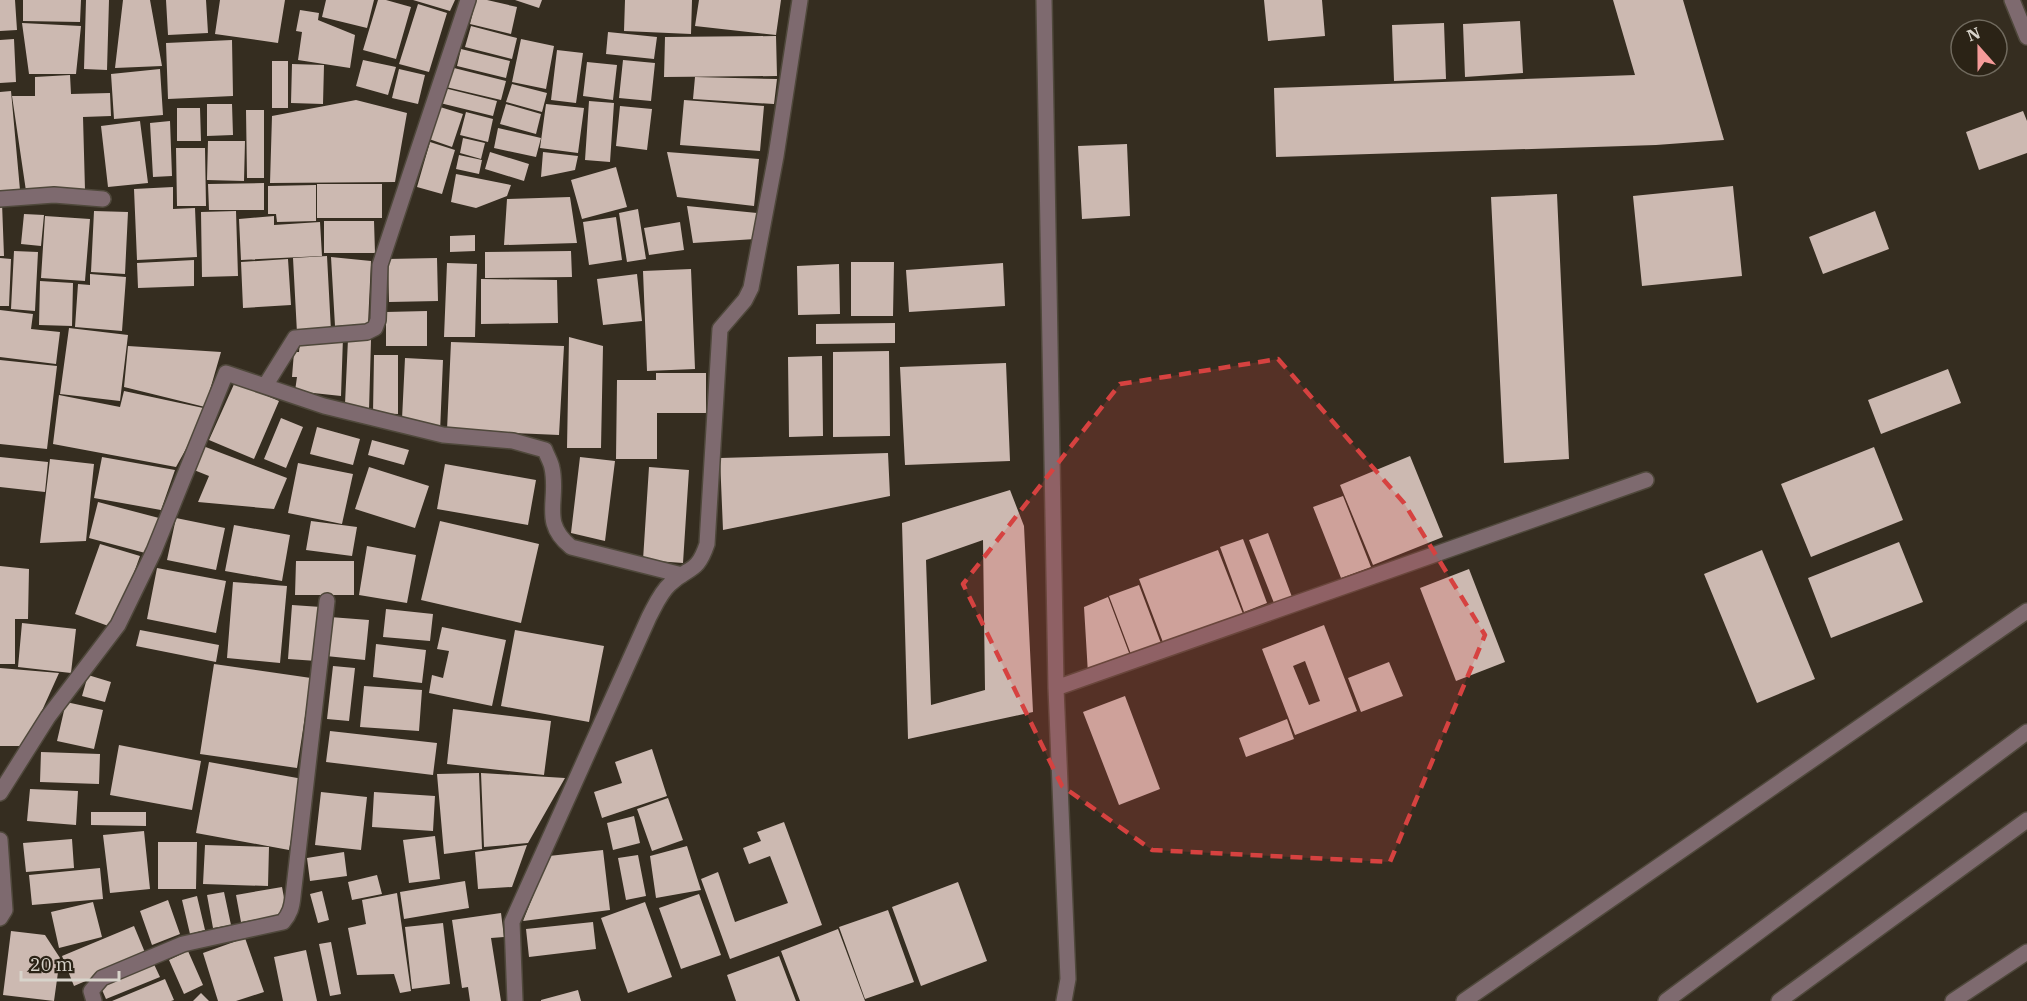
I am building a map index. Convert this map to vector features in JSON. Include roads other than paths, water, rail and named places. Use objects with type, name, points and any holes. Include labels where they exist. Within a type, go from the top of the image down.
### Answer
[{"type":"street","points":[[265,386],[295,338],[367,332],[375,328],[378,320],[380,265],[468,0]]},
{"type":"street","points":[[515,1001],[512,922],[649,617],[663,592],[702,561],[707,544],[718,340],[720,329],[745,300],[751,288],[776,156],[800,0]]},
{"type":"street","points":[[1044,0],[1056,688],[1068,979],[1064,1001]]},
{"type":"street","points":[[2012,0],[2027,37]]},
{"type":"street","points":[[0,199],[54,195],[103,199]]},
{"type":"street","points":[[0,793],[48,717],[118,625],[154,551],[226,373],[303,401],[443,435],[513,441],[545,450],[552,467],[554,527],[560,538],[571,547],[682,575]]},
{"type":"street","points":[[1056,688],[1646,480]]},
{"type":"street","points":[[94,1001],[92,991],[102,978],[183,944],[283,922],[288,916],[293,896],[327,601]]},
{"type":"street","points":[[1464,1001],[2027,611]]},
{"type":"street","points":[[1666,1001],[2027,732]]},
{"type":"street","points":[[1779,1001],[2027,820]]},
{"type":"street","points":[[0,840],[5,910],[0,918]]},
{"type":"street","points":[[1953,1001],[2027,952]]}]
